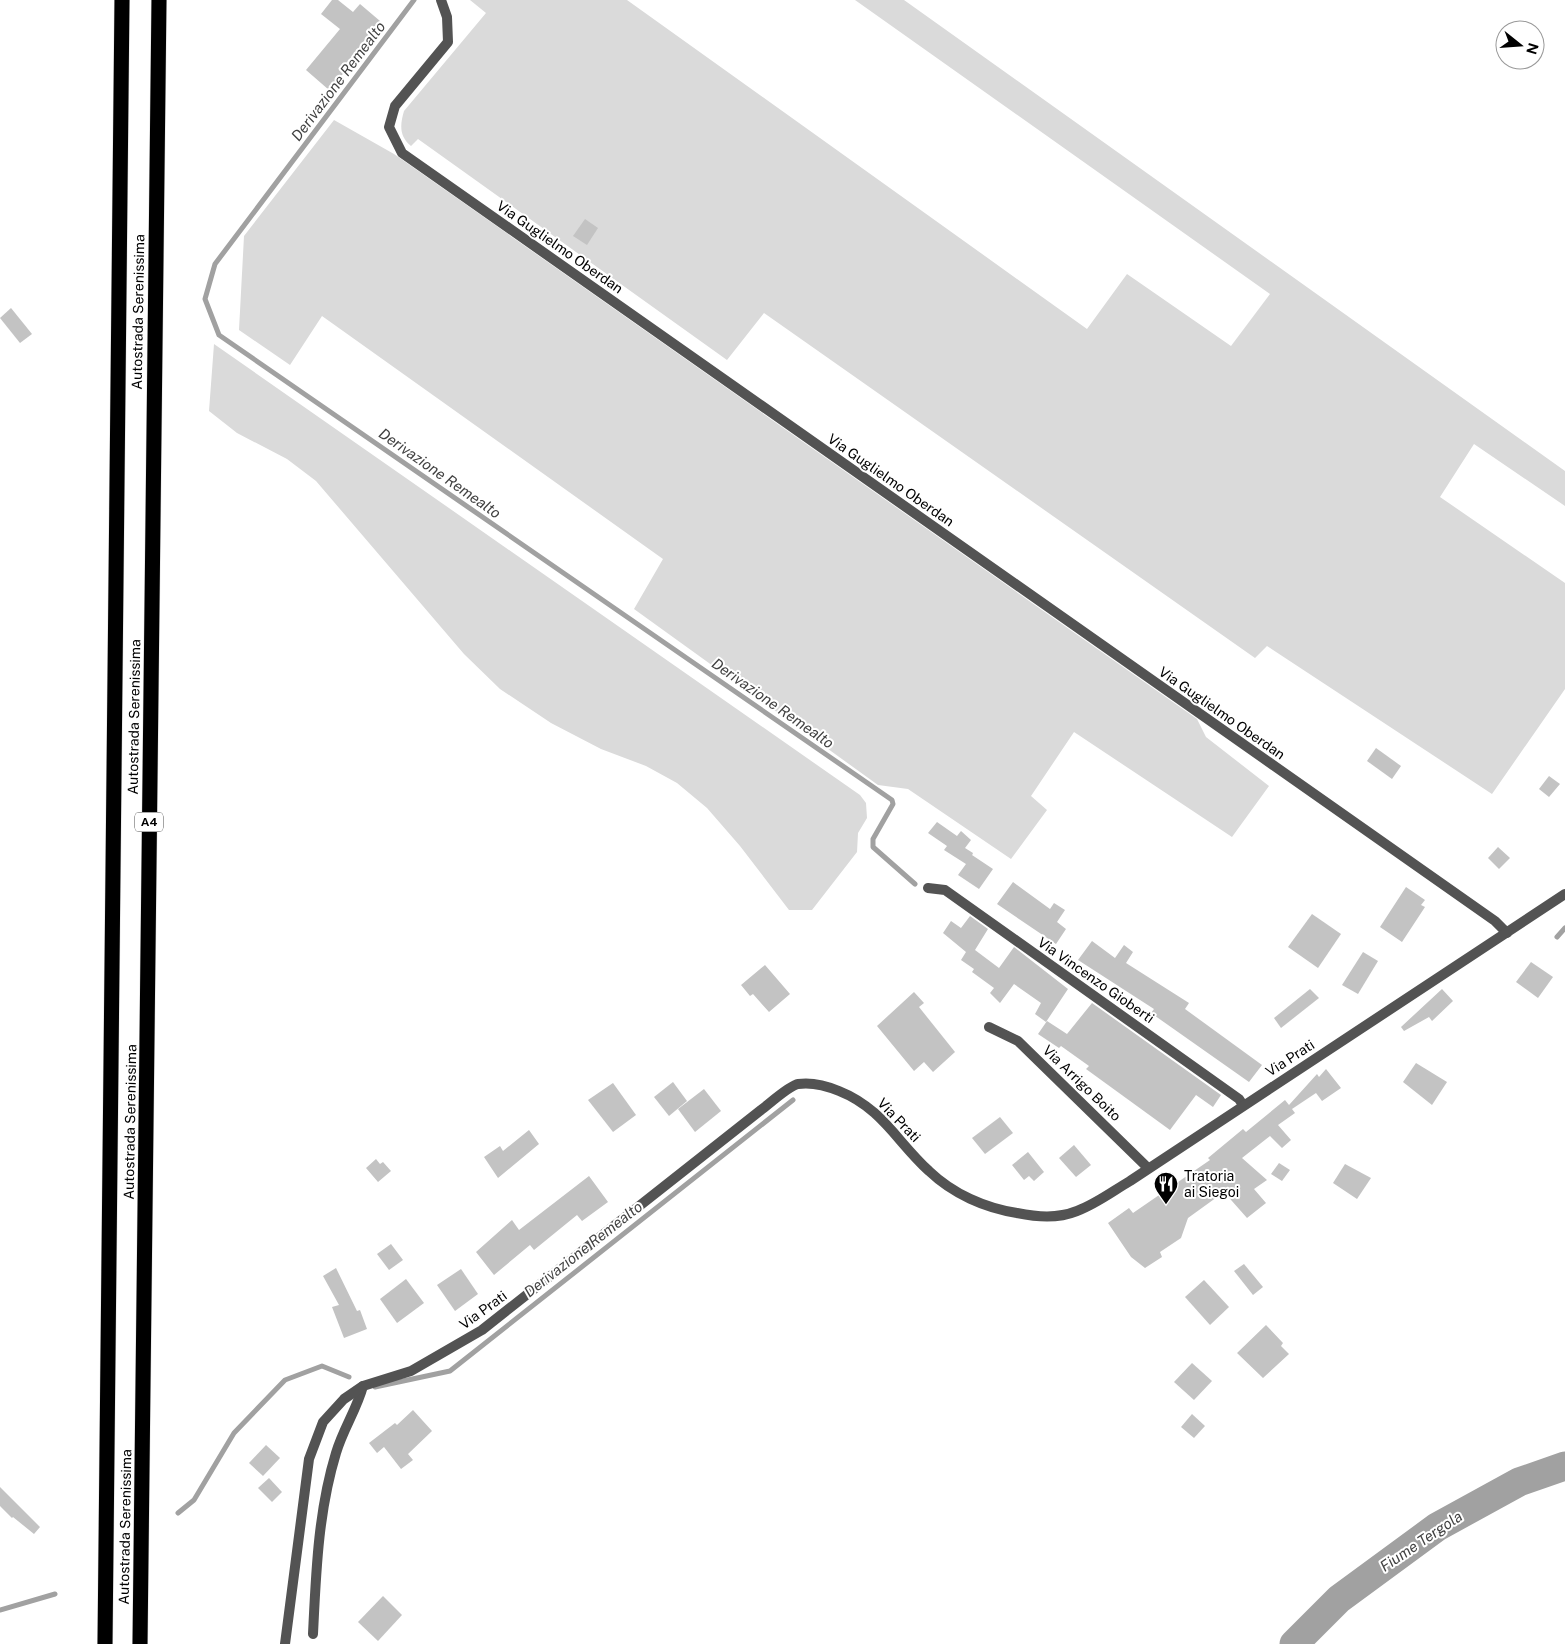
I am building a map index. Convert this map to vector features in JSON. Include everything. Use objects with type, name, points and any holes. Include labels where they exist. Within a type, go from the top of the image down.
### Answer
[{"type":"highway","name":"Autostrada Serenissima","points":[[104,1644],[122,0]]},
{"type":"highway","name":"Autostrada Serenissima","points":[[140,1644],[159,0]]},
{"type":"street","name":"Via Guglielmo Oberdan","points":[[441,0],[447,17],[448,42],[395,106],[389,127],[402,153],[1487,916],[1507,933]]},
{"type":"street","name":"Via Vincenzo Gioberti","points":[[928,888],[944,890],[1239,1100],[1243,1105]]},
{"type":"street","name":"Via Prati","points":[[286,1644],[309,1458],[324,1422],[344,1399],[363,1386],[411,1371],[482,1330],[761,1110],[797,1084],[825,1086],[856,1098],[879,1115],[928,1171],[952,1190],[980,1203],[1006,1211],[1035,1216],[1057,1216],[1077,1211],[1148,1168],[1565,894]]},
{"type":"street","name":"Via Arrigo Boito","points":[[989,1027],[1018,1041],[1148,1168]]},
{"type":"street","points":[[313,1634],[323,1502],[336,1450],[358,1404],[363,1386]]},
{"type":"shaded area","points":[[470,0],[627,0],[1087,329],[1127,274],[1231,346],[1270,294],[855,0],[904,0],[1565,471],[1565,506],[1474,444],[1440,497],[1565,583],[1565,689],[1492,794],[1267,646],[1255,658],[764,313],[727,360],[418,139],[411,146],[404,138],[401,130],[404,111],[486,13]]},
{"type":"shaded area","points":[[334,120],[394,154],[1197,719],[1206,737],[1269,786],[1232,837],[1074,732],[1031,796],[1047,810],[1011,859],[908,789],[878,785],[634,609],[663,559],[322,316],[290,365],[239,330],[244,236]]},
{"type":"shaded area","points":[[214,344],[860,795],[866,803],[867,818],[858,833],[857,852],[812,910],[789,910],[740,846],[707,808],[677,783],[646,766],[601,749],[551,723],[500,689],[464,654],[316,481],[287,459],[237,433],[209,411]]},
{"type":"building","points":[[332,0],[338,0],[353,12],[360,4],[380,21],[345,65],[348,68],[329,90],[306,70],[340,29],[321,14]]},
{"type":"building","points":[[585,219],[598,228],[587,245],[573,236]]},
{"type":"building","points":[[11,308],[32,334],[20,343],[0,318]]},
{"type":"building","points":[[1376,748],[1401,766],[1392,779],[1367,761]]},
{"type":"building","points":[[1549,776],[1560,784],[1549,797],[1539,789]]},
{"type":"building","points":[[937,822],[957,836],[961,831],[971,840],[965,848],[993,869],[979,889],[958,875],[966,864],[944,850],[947,846],[928,833]]},
{"type":"building","points":[[1498,847],[1510,858],[1499,869],[1488,858]]},
{"type":"building","points":[[1013,882],[1050,909],[1054,903],[1065,910],[1057,922],[1066,929],[1056,944],[997,904]]},
{"type":"building","points":[[1406,887],[1425,900],[1421,905],[1425,907],[1402,942],[1380,927]]},
{"type":"building","points":[[1312,914],[1341,934],[1318,968],[1288,947]]},
{"type":"building","points":[[970,916],[988,929],[975,950],[999,968],[1014,947],[1068,989],[1046,1022],[1035,1014],[1041,1003],[1014,984],[1000,1003],[990,993],[994,988],[972,972],[974,969],[961,960],[966,952],[943,933],[951,921],[961,928]]},
{"type":"building","points":[[1092,941],[1115,958],[1124,945],[1133,952],[1126,963],[1189,1003],[1185,1009],[1262,1065],[1249,1082],[1151,1013],[1154,1009],[1078,960]]},
{"type":"building","points":[[1363,952],[1378,961],[1358,994],[1342,985]]},
{"type":"building","points":[[1531,962],[1553,977],[1538,998],[1516,982]]},
{"type":"building","points":[[765,965],[790,994],[769,1012],[753,994],[750,996],[741,985]]},
{"type":"building","points":[[1310,989],[1319,998],[1281,1028],[1274,1018]]},
{"type":"building","points":[[1442,989],[1453,1001],[1432,1021],[1429,1017],[1404,1031],[1401,1027]]},
{"type":"building","points":[[914,992],[924,1003],[919,1007],[955,1052],[933,1072],[924,1062],[914,1071],[877,1026]]},
{"type":"building","points":[[1092,1003],[1221,1095],[1213,1107],[1196,1095],[1170,1130],[1086,1069],[1089,1066],[1061,1046],[1059,1048],[1038,1034],[1047,1021],[1067,1034]]},
{"type":"building","points":[[1416,1063],[1447,1082],[1432,1105],[1403,1082]]},
{"type":"building","points":[[1326,1069],[1341,1088],[1322,1101],[1316,1093],[1292,1109],[1295,1113],[1278,1125],[1291,1140],[1282,1148],[1270,1136],[1242,1158],[1267,1180],[1254,1189],[1266,1203],[1247,1218],[1224,1192],[1188,1218],[1181,1238],[1160,1252],[1162,1257],[1145,1268],[1131,1257],[1108,1223],[1129,1208],[1133,1213],[1210,1160],[1208,1158],[1243,1129],[1246,1132],[1285,1100],[1289,1105],[1317,1074],[1319,1077]]},
{"type":"building","points":[[673,1082],[687,1101],[669,1116],[654,1097]]},
{"type":"building","points":[[613,1083],[636,1115],[613,1132],[588,1100]]},
{"type":"building","points":[[704,1089],[721,1111],[695,1132],[678,1109]]},
{"type":"building","points":[[1000,1117],[1013,1133],[985,1154],[972,1138]]},
{"type":"building","points":[[529,1130],[539,1144],[498,1178],[484,1157],[500,1146],[503,1151]]},
{"type":"building","points":[[1074,1145],[1091,1165],[1076,1177],[1059,1158]]},
{"type":"building","points":[[1028,1152],[1044,1172],[1034,1181],[1029,1176],[1024,1180],[1012,1165]]},
{"type":"building","points":[[376,1159],[380,1164],[383,1162],[391,1171],[378,1182],[366,1168]]},
{"type":"building","points":[[1279,1163],[1290,1170],[1282,1181],[1271,1174]]},
{"type":"building","points":[[1345,1164],[1371,1178],[1357,1199],[1333,1183]]},
{"type":"building","points":[[589,1176],[608,1202],[582,1221],[577,1215],[534,1250],[530,1245],[494,1275],[476,1252],[512,1220],[519,1230]]},
{"type":"building","points":[[391,1244],[403,1260],[389,1270],[377,1254]]},
{"type":"building","points":[[1244,1264],[1263,1287],[1253,1295],[1234,1271]]},
{"type":"building","points":[[336,1268],[357,1311],[360,1310],[367,1329],[344,1338],[332,1307],[339,1305],[323,1276]]},
{"type":"building","points":[[461,1269],[478,1294],[455,1311],[437,1285]]},
{"type":"building","points":[[406,1279],[424,1303],[397,1323],[380,1299]]},
{"type":"building","points":[[1204,1280],[1229,1307],[1210,1325],[1185,1297]]},
{"type":"building","points":[[1266,1325],[1283,1343],[1281,1346],[1289,1354],[1263,1378],[1237,1353]]},
{"type":"building","points":[[1192,1363],[1212,1381],[1194,1400],[1174,1382]]},
{"type":"building","points":[[413,1410],[432,1431],[408,1454],[413,1460],[401,1469],[384,1447],[377,1453],[369,1443],[395,1423],[397,1425]]},
{"type":"building","points":[[1192,1414],[1205,1426],[1194,1438],[1181,1427]]},
{"type":"building","points":[[266,1445],[280,1458],[263,1476],[249,1463]]},
{"type":"building","points":[[269,1478],[282,1492],[272,1502],[258,1488]]},
{"type":"building","points":[[0,1487],[40,1527],[34,1534],[12,1518],[0,1506]]},
{"type":"building","points":[[383,1596],[402,1615],[378,1641],[358,1622]]},
{"type":"waterway","name":"Derivazione Remealto","points":[[414,0],[215,264],[205,299],[219,335],[892,800],[893,804],[873,839],[873,847],[915,884]]},
{"type":"waterway","points":[[1557,937],[1565,928]]},
{"type":"waterway","name":"Derivazione Remealto","points":[[375,1387],[450,1371],[793,1100]]},
{"type":"waterway","name":"Derivazione Remealto","points":[[178,1513],[194,1500],[234,1433],[285,1380],[322,1366],[349,1377]]},
{"type":"waterway","name":"Fiume Tergola","points":[[1294,1644],[1339,1599],[1437,1527],[1519,1482],[1565,1466]]},
{"type":"waterway","name":"Derivazione Remealto","points":[[0,1610],[55,1594]]},
{"type":"place","name":"Tratoria ai Siegoi","points":[[1166,1205]]}]
